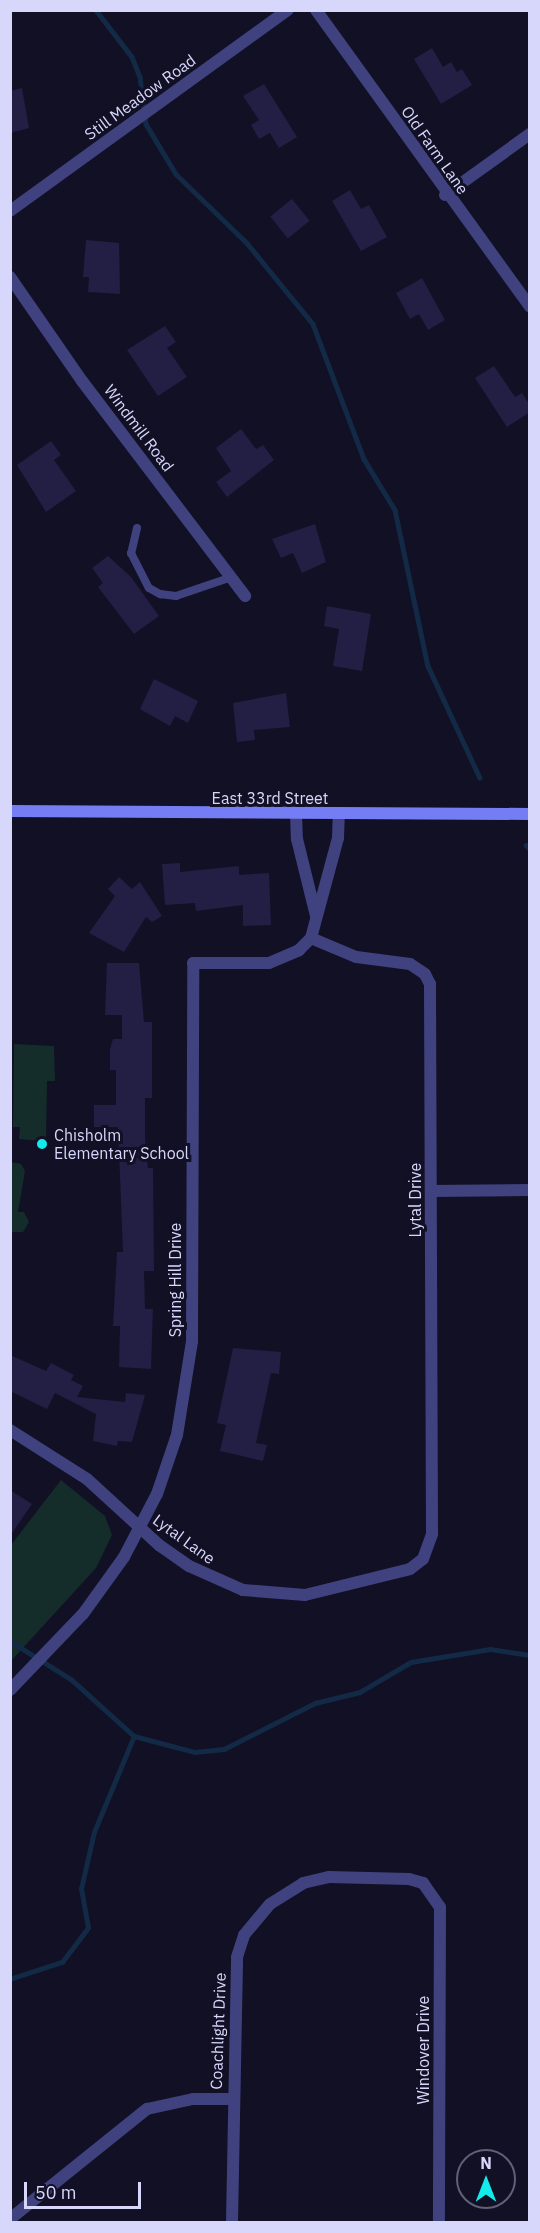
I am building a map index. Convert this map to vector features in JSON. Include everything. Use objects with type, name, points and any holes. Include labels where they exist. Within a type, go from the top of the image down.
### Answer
[{"type":"street","name":"Still Meadow Road","points":[[10,211],[288,10]]},
{"type":"street","name":"Old Farm Lane","points":[[316,10],[445,195],[530,307]]},
{"type":"street","points":[[445,195],[530,134]]},
{"type":"street","name":"Windmill Road","points":[[10,277],[82,381],[245,596]]},
{"type":"street","name":"East 33rd Street","points":[[10,811],[530,814]]},
{"type":"street","points":[[296,814],[297,839],[316,917]]},
{"type":"street","points":[[310,938],[338,838],[339,814]]},
{"type":"street","name":"Lytal Drive","points":[[310,938],[356,957],[410,964],[425,974],[430,984],[429,1549]]},
{"type":"street","name":"Spring Hill Drive","points":[[10,1690],[83,1614],[140,1527],[177,1435],[190,1362],[193,963],[269,963],[299,950],[310,938]]},
{"type":"street","points":[[431,1191],[530,1190]]},
{"type":"street","name":"Lytal Lane","points":[[10,1430],[87,1479],[140,1527],[208,1577],[275,1596],[305,1595],[410,1569],[429,1549]]},
{"type":"street","name":"Coachlight Drive","points":[[232,2223],[232,2099],[237,1957],[258,1916],[285,1892],[329,1877],[395,1877],[423,1883]]},
{"type":"street","name":"Windover Drive","points":[[423,1883],[440,1907],[439,2223]]},
{"type":"street","points":[[10,2219],[147,2109],[193,2099],[232,2099]]},
{"type":"lane","points":[[137,528],[131,553],[149,588],[160,594],[176,596],[232,577]]},
{"type":"green space","points":[[14,1044],[54,1046],[55,1081],[47,1081],[46,1138],[42,1141],[19,1139],[20,1127],[13,1127]]},
{"type":"green space","points":[[11,1162],[21,1164],[25,1171],[18,1212],[24,1212],[29,1222],[23,1232],[11,1232]]},
{"type":"green space","points":[[61,1480],[105,1516],[112,1535],[96,1568],[11,1661],[11,1545]]},
{"type":"building","points":[[432,48],[443,67],[451,62],[457,72],[462,69],[472,85],[441,104],[414,59]]},
{"type":"building","points":[[264,84],[297,137],[279,148],[270,133],[259,139],[251,125],[259,120],[243,96]]},
{"type":"building","points":[[22,88],[29,128],[10,133],[10,91]]},
{"type":"building","points":[[350,190],[361,209],[369,205],[387,237],[361,251],[332,201]]},
{"type":"building","points":[[292,199],[310,221],[288,238],[270,217]]},
{"type":"building","points":[[86,240],[119,243],[120,294],[88,292],[89,277],[83,277]]},
{"type":"building","points":[[422,278],[445,320],[428,330],[419,314],[410,319],[396,293]]},
{"type":"building","points":[[165,326],[176,342],[167,348],[187,377],[158,396],[127,350]]},
{"type":"building","points":[[494,366],[515,397],[522,393],[530,405],[530,412],[507,427],[475,378]]},
{"type":"building","points":[[241,429],[256,449],[263,445],[274,460],[227,497],[216,482],[231,471],[216,448]]},
{"type":"building","points":[[51,441],[61,455],[54,460],[76,491],[46,512],[17,465]]},
{"type":"building","points":[[315,524],[326,562],[302,573],[293,553],[281,558],[272,539]]},
{"type":"building","points":[[108,556],[131,577],[159,616],[134,634],[98,587],[103,583],[92,568]]},
{"type":"building","points":[[327,606],[371,614],[362,671],[333,666],[339,629],[324,626]]},
{"type":"building","points":[[154,679],[198,701],[188,723],[175,716],[170,726],[140,709]]},
{"type":"building","points":[[286,693],[290,727],[254,730],[255,740],[237,742],[233,703]]},
{"type":"building","points":[[180,863],[180,872],[239,866],[239,875],[269,873],[271,925],[243,926],[243,905],[196,911],[195,903],[165,905],[162,864]]},
{"type":"building","points":[[119,877],[132,889],[140,882],[162,916],[152,922],[146,917],[124,952],[89,933],[115,896],[108,889]]},
{"type":"building","points":[[107,963],[139,963],[144,1022],[152,1022],[152,1098],[145,1098],[145,1138],[148,1168],[153,1168],[154,1271],[144,1271],[145,1309],[153,1309],[151,1369],[119,1367],[120,1326],[113,1326],[117,1252],[123,1252],[118,1127],[94,1127],[94,1105],[116,1105],[116,1070],[110,1070],[110,1049],[113,1039],[122,1039],[122,1015],[105,1015]]},
{"type":"building","points":[[233,1348],[281,1352],[279,1374],[271,1373],[256,1443],[267,1445],[263,1461],[220,1451],[226,1425],[217,1423]]},
{"type":"building","points":[[10,1355],[46,1371],[51,1363],[74,1375],[71,1380],[83,1386],[77,1397],[125,1402],[126,1393],[145,1395],[132,1442],[118,1441],[117,1446],[93,1441],[96,1414],[55,1393],[47,1409],[10,1391]]},
{"type":"building","points":[[10,1490],[32,1504],[10,1536]]},
{"type":"waterway","points":[[96,10],[132,57],[140,77],[146,124],[176,174],[247,243],[313,324],[364,459],[395,510],[428,666],[480,778]]},
{"type":"waterway","points":[[526,845],[530,849]]},
{"type":"waterway","points":[[10,1641],[71,1679],[134,1736],[195,1752],[224,1749],[315,1703],[360,1692],[411,1662],[490,1649],[530,1655]]},
{"type":"waterway","points":[[10,1979],[62,1962],[88,1928],[81,1889],[94,1832],[134,1736]]},
{"type":"place","name":"Chisholm Elementary School","points":[[42,1144]]}]
